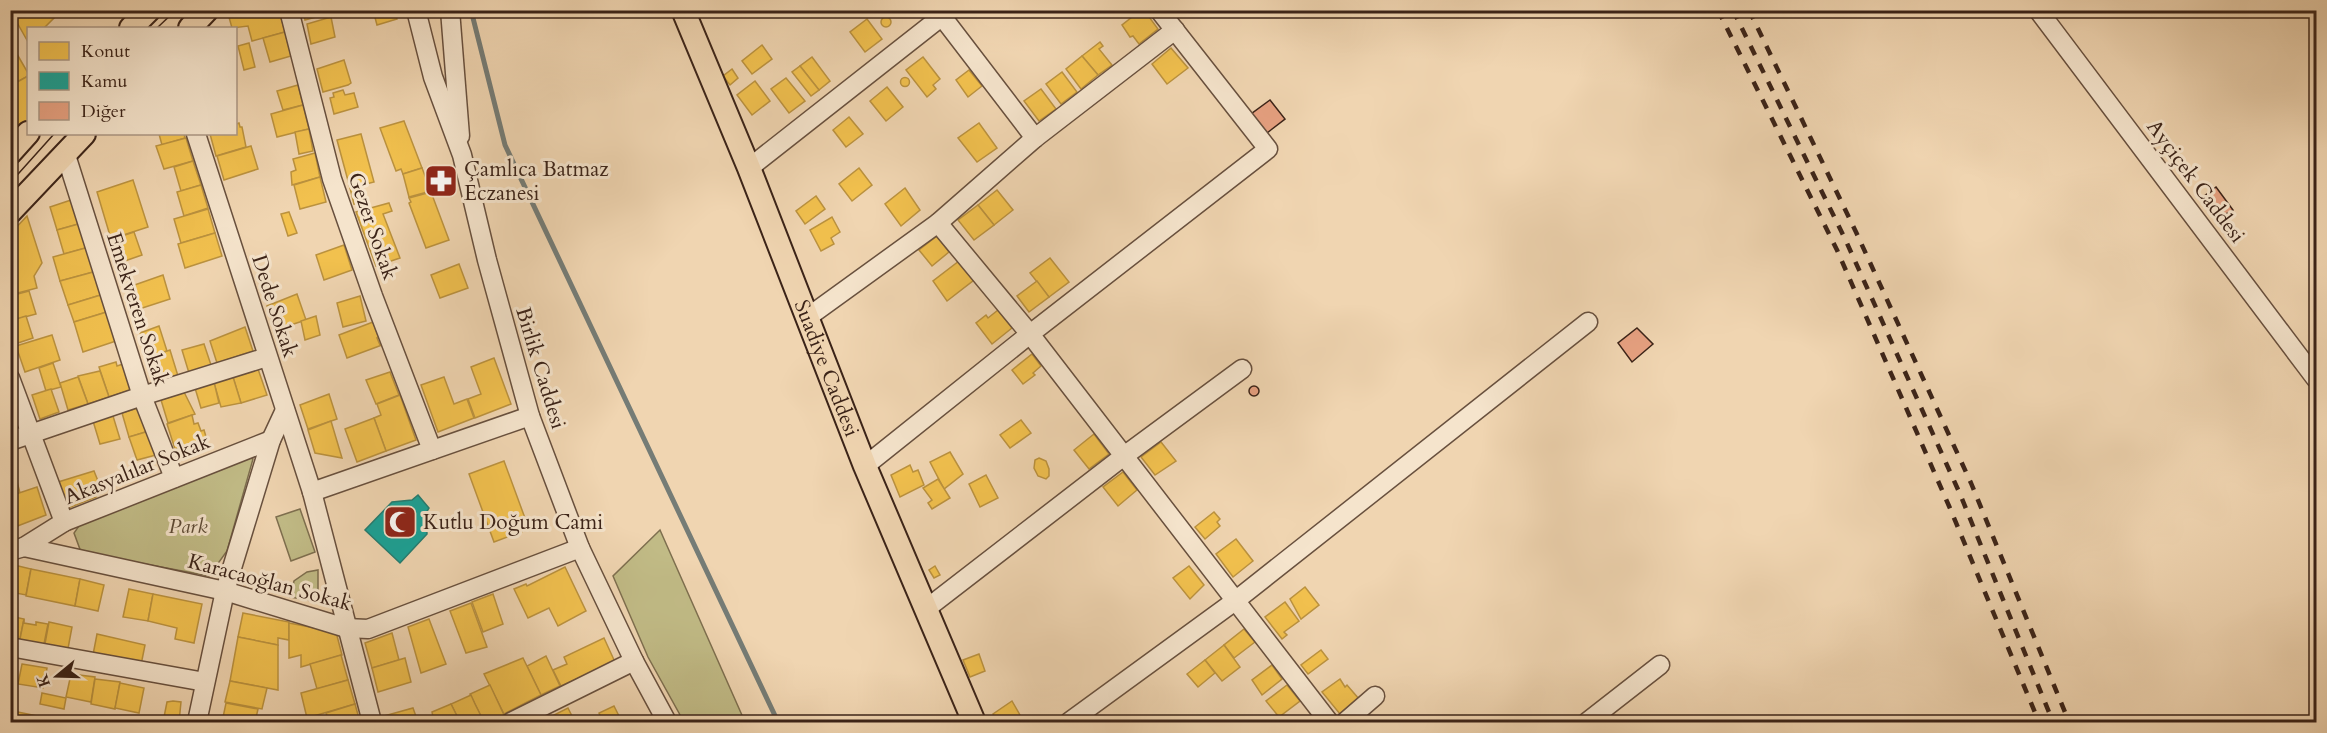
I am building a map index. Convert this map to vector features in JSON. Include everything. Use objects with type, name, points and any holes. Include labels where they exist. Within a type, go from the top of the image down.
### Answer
[{"type":"main road","points":[[132,27],[149,10]]},
{"type":"main road","points":[[191,27],[207,10]]},
{"type":"main road","name":"Suadiye Caddesi","points":[[683,10],[749,168],[865,466],[974,723]]},
{"type":"main road","points":[[10,153],[27,134]]},
{"type":"main road","points":[[10,212],[83,135]]},
{"type":"street","name":"Gezer Sokak","points":[[289,10],[332,179],[373,296],[432,450]]},
{"type":"street","name":"Birlik Caddesi","points":[[416,10],[433,77],[462,156],[487,260],[530,416],[580,548],[634,661],[667,723]]},
{"type":"street","points":[[450,10],[462,156]]},
{"type":"street","points":[[865,466],[1268,149],[1159,10]]},
{"type":"street","name":"Ayçiçek Caddesi","points":[[2038,10],[2316,379]]},
{"type":"street","points":[[749,168],[943,13],[1035,138]]},
{"type":"street","points":[[808,317],[938,223],[1035,138],[1175,30]]},
{"type":"street","name":"Dede Sokak","points":[[196,135],[312,492],[372,723]]},
{"type":"street","name":"Emekveren Sokak","points":[[65,152],[142,396],[174,478]]},
{"type":"street","points":[[938,223],[1030,334],[1329,723]]},
{"type":"street","points":[[1070,723],[1235,601],[1588,322]]},
{"type":"street","points":[[10,441],[267,357]]},
{"type":"street","points":[[926,609],[1124,456],[1242,369]]},
{"type":"street","points":[[10,378],[64,522]]},
{"type":"street","points":[[197,723],[225,591],[271,440],[285,410]]},
{"type":"street","points":[[312,492],[530,416]]},
{"type":"street","name":"Akasyalılar Sokak","points":[[17,549],[64,522],[271,440]]},
{"type":"street","name":"Karacaoğlan Sokak","points":[[17,549],[225,591],[346,628],[368,629],[580,548]]},
{"type":"street","points":[[10,647],[206,682]]},
{"type":"street","points":[[511,723],[634,661]]},
{"type":"street","points":[[1587,723],[1660,665]]},
{"type":"street","points":[[1345,723],[1375,696]]},
{"type":"green space","name":"Park","points":[[244,455],[253,459],[227,551],[209,576],[81,552],[74,533],[81,523]]},
{"type":"green space","points":[[300,509],[315,552],[291,561],[276,517]]},
{"type":"green space","points":[[660,530],[745,722],[684,722],[648,657],[613,576]]},
{"type":"green space","points":[[318,570],[318,602],[290,597],[294,581],[307,572]]},
{"type":"building: Konut","points":[[10,10],[53,10],[56,16],[45,27],[27,27],[27,40]]},
{"type":"building: Konut","points":[[227,10],[279,10],[285,32],[252,41],[248,26],[232,27]]},
{"type":"building: Konut","points":[[303,10],[326,10],[327,14],[305,20]]},
{"type":"building: Konut","points":[[373,10],[394,10],[397,19],[377,25]]},
{"type":"building: Konut","points":[[1144,10],[1158,29],[1139,44],[1133,36],[1130,37],[1122,25]]},
{"type":"building: Konut","points":[[331,17],[335,37],[311,44],[307,24]]},
{"type":"building: Konut","points":[[886,17],[891,22],[886,27],[881,22]]},
{"type":"building: Konut","points":[[867,19],[882,39],[865,52],[850,32]]},
{"type":"building: Konut","points":[[285,32],[291,56],[270,62],[263,38]]},
{"type":"building: Konut","points":[[10,42],[27,71],[27,77],[10,86]]},
{"type":"building: Konut","points":[[1100,42],[1103,46],[1099,49],[1112,65],[1098,75],[1082,56]]},
{"type":"building: Konut","points":[[249,43],[255,67],[244,70],[238,46]]},
{"type":"building: Konut","points":[[762,45],[772,59],[752,74],[742,61]]},
{"type":"building: Konut","points":[[1171,48],[1188,68],[1167,84],[1152,64]]},
{"type":"building: Konut","points":[[1082,56],[1098,75],[1081,89],[1066,69]]},
{"type":"building: Konut","points":[[812,57],[830,81],[819,90],[800,66]]},
{"type":"building: Konut","points":[[923,57],[940,79],[933,85],[936,89],[927,97],[906,70]]},
{"type":"building: Konut","points":[[344,60],[351,83],[323,92],[317,69]]},
{"type":"building: Konut","points":[[800,66],[819,90],[811,96],[792,72]]},
{"type":"building: Konut","points":[[732,69],[738,78],[730,85],[723,76]]},
{"type":"building: Konut","points":[[969,70],[982,86],[968,97],[956,80]]},
{"type":"building: Konut","points":[[1062,72],[1077,92],[1061,104],[1046,84]]},
{"type":"building: Konut","points":[[27,77],[27,124],[10,141],[10,86]]},
{"type":"building: Konut","points":[[786,78],[805,101],[789,113],[771,89]]},
{"type":"building: Konut","points":[[905,78],[909,82],[905,86],[901,82]]},
{"type":"building: Konut","points":[[755,81],[770,101],[752,115],[737,95]]},
{"type":"building: Konut","points":[[298,85],[303,105],[283,110],[277,91]]},
{"type":"building: Konut","points":[[887,87],[903,107],[886,121],[870,101]]},
{"type":"building: Konut","points":[[1041,89],[1056,109],[1039,121],[1024,101]]},
{"type":"building: Konut","points":[[343,90],[345,95],[354,93],[358,107],[334,114],[330,98],[334,97],[333,93]]},
{"type":"building: Konut","points":[[303,105],[309,129],[277,137],[271,114]]},
{"type":"building: Konut","points":[[849,117],[863,134],[846,147],[833,130]]},
{"type":"building: Konut","points":[[404,121],[422,168],[403,174],[401,169],[396,171],[380,128]]},
{"type":"building: Konut","points":[[979,123],[997,148],[977,162],[958,138]]},
{"type":"building: Konut","points":[[237,124],[242,127],[246,147],[216,156],[210,135],[237,135]]},
{"type":"building: Konut","points":[[309,129],[313,151],[299,154],[295,132]]},
{"type":"building: Konut","points":[[361,134],[374,182],[350,188],[337,140]]},
{"type":"building: Konut","points":[[159,135],[184,135],[185,138],[162,145]]},
{"type":"building: Konut","points":[[186,138],[193,161],[164,169],[156,146]]},
{"type":"building: Konut","points":[[251,146],[258,169],[224,180],[217,156]]},
{"type":"building: Konut","points":[[315,153],[320,177],[292,185],[291,172],[296,170],[293,159]]},
{"type":"building: Konut","points":[[193,161],[201,185],[181,191],[174,167]]},
{"type":"building: Konut","points":[[422,168],[431,191],[409,197],[403,174]]},
{"type":"building: Konut","points":[[859,168],[872,185],[852,201],[839,184]]},
{"type":"building: Konut","points":[[320,177],[326,202],[300,209],[294,185]]},
{"type":"building: Konut","points":[[133,180],[148,227],[111,239],[97,192]]},
{"type":"building: Konut","points":[[201,185],[208,208],[184,216],[177,192]]},
{"type":"building: Konut","points":[[360,186],[364,202],[354,204],[350,188]]},
{"type":"building: Konut","points":[[905,188],[920,210],[901,226],[885,204]]},
{"type":"building: Konut","points":[[997,190],[1013,210],[994,225],[978,205]]},
{"type":"building: Konut","points":[[431,192],[449,240],[426,248],[409,198]]},
{"type":"building: Konut","points":[[816,196],[825,209],[805,224],[796,211]]},
{"type":"building: Konut","points":[[74,199],[82,223],[57,230],[50,207]]},
{"type":"building: Konut","points":[[389,203],[392,211],[383,214],[400,258],[376,266],[356,212]]},
{"type":"building: Konut","points":[[978,205],[994,225],[974,240],[958,220]]},
{"type":"building: Konut","points":[[208,209],[215,233],[181,243],[174,219]]},
{"type":"building: Konut","points":[[289,212],[297,233],[288,236],[281,214]]},
{"type":"building: Konut","points":[[27,216],[42,263],[34,276],[37,288],[10,295],[10,234]]},
{"type":"building: Konut","points":[[832,217],[840,232],[831,238],[834,244],[821,251],[810,230]]},
{"type":"building: Konut","points":[[82,223],[89,247],[64,254],[57,230]]},
{"type":"building: Konut","points":[[134,232],[142,255],[119,263],[110,240]]},
{"type":"building: Konut","points":[[215,233],[222,256],[185,268],[178,244]]},
{"type":"building: Konut","points":[[937,236],[949,252],[932,266],[919,250]]},
{"type":"building: Konut","points":[[344,245],[352,270],[324,280],[316,255]]},
{"type":"building: Konut","points":[[89,247],[97,271],[60,281],[53,257]]},
{"type":"building: Konut","points":[[1050,258],[1069,282],[1049,297],[1030,273]]},
{"type":"building: Konut","points":[[959,261],[974,280],[947,301],[933,281]]},
{"type":"building: Konut","points":[[459,264],[468,288],[440,298],[431,275]]},
{"type":"building: Konut","points":[[97,271],[104,294],[68,305],[60,281]]},
{"type":"building: Konut","points":[[163,275],[170,299],[133,311],[126,288]]},
{"type":"building: Konut","points":[[1037,281],[1049,297],[1029,312],[1017,296]]},
{"type":"building: Konut","points":[[29,291],[36,314],[10,321],[10,296]]},
{"type":"building: Konut","points":[[104,294],[110,311],[74,322],[68,305]]},
{"type":"building: Konut","points":[[297,294],[306,320],[275,330],[267,306]]},
{"type":"building: Konut","points":[[360,296],[366,321],[343,327],[337,303]]},
{"type":"building: Konut","points":[[998,310],[1012,328],[992,344],[976,323],[986,315],[988,318]]},
{"type":"building: Konut","points":[[110,311],[119,340],[83,352],[74,322]]},
{"type":"building: Konut","points":[[26,316],[33,338],[15,344],[10,321]]},
{"type":"building: Konut","points":[[316,316],[320,335],[305,340],[301,321]]},
{"type":"building: Konut","points":[[373,322],[379,338],[377,338],[382,345],[347,358],[339,335]]},
{"type":"building: Konut","points":[[159,326],[167,351],[147,358],[140,333]]},
{"type":"building: Konut","points":[[245,327],[253,351],[217,363],[210,341]]},
{"type":"building: Konut","points":[[52,335],[60,360],[25,372],[16,346]]},
{"type":"building: Konut","points":[[204,344],[211,365],[189,373],[182,350]]},
{"type":"building: Konut","points":[[170,350],[178,376],[155,383],[147,358]]},
{"type":"building: Konut","points":[[1032,354],[1041,366],[1033,373],[1035,375],[1023,384],[1012,370]]},
{"type":"building: Konut","points":[[494,358],[511,404],[475,418],[468,399],[481,394],[471,367]]},
{"type":"building: Konut","points":[[116,362],[117,366],[126,363],[134,389],[109,397],[99,367]]},
{"type":"building: Konut","points":[[53,363],[61,387],[46,391],[39,368]]},
{"type":"building: Konut","points":[[258,369],[267,395],[241,403],[233,377]]},
{"type":"building: Konut","points":[[100,371],[109,397],[88,404],[78,376]]},
{"type":"building: Konut","points":[[390,372],[399,395],[376,404],[366,380]]},
{"type":"building: Konut","points":[[78,377],[88,404],[68,410],[60,383]]},
{"type":"building: Konut","points":[[233,377],[241,403],[221,407],[214,383]]},
{"type":"building: Konut","points":[[444,377],[454,404],[467,399],[474,418],[438,432],[421,385]]},
{"type":"building: Konut","points":[[214,382],[219,403],[201,408],[195,388]]},
{"type":"building: Konut","points":[[51,389],[59,412],[40,419],[32,395]]},
{"type":"building: Konut","points":[[184,392],[195,414],[168,423],[161,400]]},
{"type":"building: Konut","points":[[329,394],[337,419],[308,429],[300,405]]},
{"type":"building: Konut","points":[[400,395],[416,440],[386,451],[374,418],[381,415],[377,404]]},
{"type":"building: Konut","points":[[10,405],[17,425],[10,427]]},
{"type":"building: Konut","points":[[141,407],[149,431],[129,437],[122,413]]},
{"type":"building: Konut","points":[[192,415],[194,424],[198,423],[201,431],[204,430],[207,440],[175,449],[167,424]]},
{"type":"building: Konut","points":[[113,416],[120,439],[100,444],[93,421]]},
{"type":"building: Konut","points":[[374,418],[386,451],[357,462],[345,429]]},
{"type":"building: Konut","points":[[1021,420],[1031,433],[1010,448],[1000,435]]},
{"type":"building: Konut","points":[[331,421],[342,458],[315,453],[308,430]]},
{"type":"building: Konut","points":[[149,431],[156,455],[137,460],[129,437]]},
{"type":"building: Konut","points":[[1094,434],[1109,454],[1089,469],[1074,450]]},
{"type":"building: Konut","points":[[1161,442],[1176,461],[1155,475],[1141,457]]},
{"type":"building: Konut","points":[[950,452],[963,474],[944,489],[930,462]]},
{"type":"building: Konut","points":[[1039,458],[1046,461],[1049,469],[1049,476],[1046,479],[1038,476],[1034,468],[1035,460]]},
{"type":"building: Konut","points":[[504,461],[529,529],[494,542],[469,474]]},
{"type":"building: Konut","points":[[910,465],[913,472],[918,470],[924,485],[900,497],[891,475]]},
{"type":"building: Konut","points":[[14,470],[20,493],[10,496],[10,471]]},
{"type":"building: Konut","points":[[94,471],[100,486],[93,488],[96,497],[68,508],[58,482]]},
{"type":"building: Konut","points":[[1123,472],[1137,490],[1118,506],[1103,487]]},
{"type":"building: Konut","points":[[986,475],[998,498],[980,507],[969,484]]},
{"type":"building: Konut","points":[[938,479],[950,498],[932,509],[928,503],[932,500],[923,488]]},
{"type":"building: Konut","points":[[37,487],[46,515],[15,527],[10,515],[10,496]]},
{"type":"building: Konut","points":[[1214,512],[1220,519],[1217,522],[1220,526],[1205,539],[1195,527]]},
{"type":"building: Konut","points":[[1236,539],[1253,561],[1233,577],[1216,554]]},
{"type":"building: Konut","points":[[10,564],[31,569],[26,595],[10,592]]},
{"type":"building: Konut","points":[[935,566],[940,575],[934,578],[929,570]]},
{"type":"building: Konut","points":[[1189,566],[1204,585],[1190,599],[1173,578]]},
{"type":"building: Konut","points":[[565,567],[586,611],[558,626],[549,608],[528,618],[514,589],[526,584],[527,586]]},
{"type":"building: Konut","points":[[31,569],[80,579],[75,606],[26,596]]},
{"type":"building: Konut","points":[[80,579],[104,585],[98,611],[75,606]]},
{"type":"building: Konut","points":[[1305,587],[1319,605],[1301,619],[1290,599]]},
{"type":"building: Konut","points":[[129,589],[153,594],[148,621],[123,617]]},
{"type":"building: Konut","points":[[153,594],[202,604],[194,643],[175,639],[177,628],[148,621]]},
{"type":"building: Konut","points":[[493,594],[503,624],[483,632],[472,602]]},
{"type":"building: Konut","points":[[1285,602],[1299,621],[1284,632],[1287,635],[1282,639],[1265,617]]},
{"type":"building: Konut","points":[[471,603],[487,647],[466,653],[450,611]]},
{"type":"building: Konut","points":[[243,613],[289,622],[289,640],[278,638],[278,645],[238,637]]},
{"type":"building: Konut","points":[[10,616],[24,619],[19,644],[10,642]]},
{"type":"building: Konut","points":[[24,619],[24,623],[48,624],[43,649],[19,644]]},
{"type":"building: Konut","points":[[429,619],[446,664],[421,673],[408,627]]},
{"type":"building: Konut","points":[[49,622],[72,627],[67,654],[44,649]]},
{"type":"building: Konut","points":[[289,623],[336,632],[342,655],[301,667],[301,655],[289,658]]},
{"type":"building: Konut","points":[[1244,629],[1255,642],[1234,658],[1224,645]]},
{"type":"building: Konut","points":[[392,633],[399,660],[372,668],[365,643]]},
{"type":"building: Konut","points":[[97,634],[145,645],[140,670],[92,660]]},
{"type":"building: Konut","points":[[238,637],[278,645],[278,690],[230,681]]},
{"type":"building: Konut","points":[[604,638],[615,662],[561,686],[553,670],[567,664],[564,657]]},
{"type":"building: Konut","points":[[1224,645],[1240,667],[1222,681],[1205,660]]},
{"type":"building: Konut","points":[[1321,650],[1328,659],[1308,674],[1301,665]]},
{"type":"building: Konut","points":[[979,654],[985,671],[970,677],[963,660]]},
{"type":"building: Konut","points":[[341,655],[348,680],[317,689],[310,664]]},
{"type":"building: Konut","points":[[546,656],[560,686],[541,695],[527,666]]},
{"type":"building: Konut","points":[[405,658],[411,682],[378,692],[372,668]]},
{"type":"building: Konut","points":[[523,658],[541,695],[504,714],[484,674]]},
{"type":"building: Konut","points":[[1205,660],[1215,673],[1198,687],[1187,674]]},
{"type":"building: Konut","points":[[22,664],[47,668],[43,688],[18,684]]},
{"type":"building: Konut","points":[[1272,665],[1282,679],[1262,695],[1252,680]]},
{"type":"building: Konut","points":[[71,674],[95,677],[91,702],[66,697]]},
{"type":"building: Konut","points":[[95,679],[120,682],[115,709],[91,704]]},
{"type":"building: Konut","points":[[1340,679],[1345,687],[1347,685],[1359,699],[1340,714],[1322,692]]},
{"type":"building: Konut","points":[[348,680],[355,704],[307,718],[301,693]]},
{"type":"building: Konut","points":[[230,681],[267,688],[262,709],[225,702]]},
{"type":"building: Konut","points":[[120,683],[144,688],[139,713],[115,708]]},
{"type":"building: Konut","points":[[490,685],[504,715],[484,722],[470,694]]},
{"type":"building: Konut","points":[[1287,685],[1300,701],[1279,717],[1266,701]]},
{"type":"building: Konut","points":[[42,693],[66,698],[64,709],[40,704]]},
{"type":"building: Konut","points":[[471,695],[484,722],[460,722],[451,704]]},
{"type":"building: Konut","points":[[1012,701],[1024,722],[997,722],[993,714]]},
{"type":"building: Konut","points":[[167,702],[181,702],[179,722],[163,722]]},
{"type":"building: Konut","points":[[226,703],[258,709],[255,722],[222,722]]},
{"type":"building: Konut","points":[[355,704],[360,722],[329,722],[326,713]]},
{"type":"building: Konut","points":[[451,704],[460,722],[434,722],[432,712]]},
{"type":"building: Konut","points":[[614,706],[622,722],[603,722],[599,713]]},
{"type":"building: Konut","points":[[413,708],[418,722],[386,722],[384,716]]},
{"type":"building: Konut","points":[[568,708],[575,722],[548,722],[546,719]]},
{"type":"building: Konut","points":[[13,711],[62,721],[62,722],[11,722]]},
{"type":"building: Kamu","name":"Kutlu Doğum Cami","points":[[418,495],[429,508],[426,513],[427,534],[400,563],[365,530],[392,502],[412,500]]},
{"type":"building: Diğer","points":[[1270,100],[1285,119],[1267,133],[1251,114]]},
{"type":"building: Diğer","points":[[2216,187],[2233,210],[2219,218],[2203,197]]},
{"type":"building: Diğer","points":[[1637,328],[1653,344],[1632,362],[1618,343]]},
{"type":"building: Diğer","points":[[1254,386],[1258,387],[1258,395],[1254,396],[1250,395],[1249,391],[1250,387]]},
{"type":"waterway","points":[[471,10],[505,145],[778,722]]},
{"type":"tram line","points":[[158,27],[176,10]]},
{"type":"tram line","points":[[10,183],[53,135]]},
{"type":"railway","points":[[1718,10],[1837,250],[1949,506],[2039,722]]},
{"type":"railway","points":[[1733,10],[1846,241],[1960,494],[2053,722]]},
{"type":"railway","points":[[1749,10],[1856,232],[1971,483],[2069,722]]},
{"type":"place","name":"Çamlıca Batmaz Eczanesi","points":[[441,181]]},
{"type":"place","name":"Kutlu Doğum Cami","points":[[400,522]]}]
